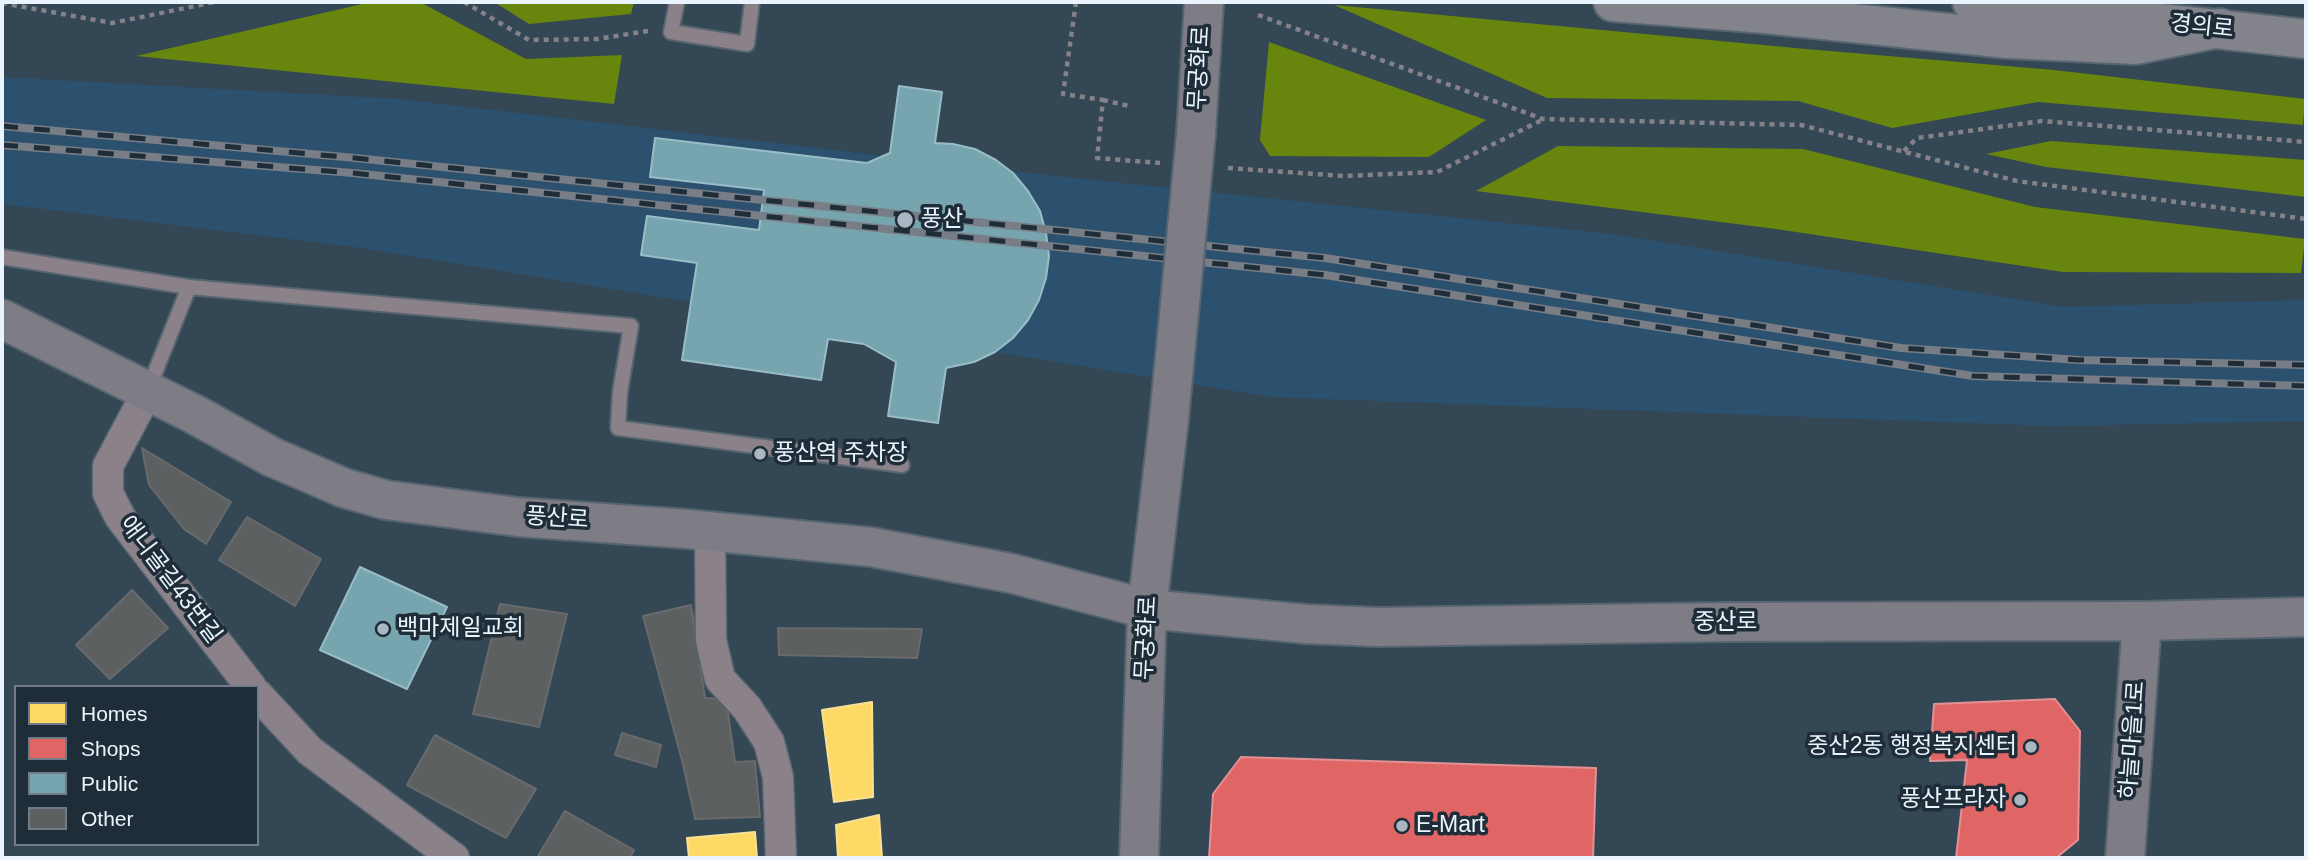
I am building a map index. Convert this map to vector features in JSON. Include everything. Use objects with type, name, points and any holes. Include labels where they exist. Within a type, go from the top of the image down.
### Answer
[{"type":"main road","name":"무궁화로","points":[[1139,858],[1147,609],[1169,419],[1196,135],[1204,2]]},
{"type":"main road","points":[[1613,2],[1765,14],[2008,39],[2136,45],[2220,28]]},
{"type":"main road","name":"경의로","points":[[1972,2],[2306,39]]},
{"type":"main road","name":"풍산로","points":[[2,319],[148,391],[272,457],[344,488],[386,500],[518,517],[710,531],[884,550],[1010,573],[1147,609]]},
{"type":"main road","name":"중산로","points":[[1147,609],[1306,624],[1378,627],[1727,622],[2142,621],[2306,617]]},
{"type":"main road","name":"하늘마을1로","points":[[2125,858],[2142,621]]},
{"type":"street","name":"애니골길43번길","points":[[148,391],[108,466],[108,493],[120,517],[249,685]]},
{"type":"street","points":[[710,531],[711,640],[720,679],[747,708],[769,742],[778,777],[780,858]]},
{"type":"street","points":[[259,696],[310,751],[454,858]]},
{"type":"lane","points":[[677,2],[671,32],[747,44],[752,2]]},
{"type":"lane","points":[[2,257],[189,287],[631,326],[620,392],[618,428],[902,466]]},
{"type":"lane","points":[[148,391],[189,287]]},
{"type":"path","points":[[2,3],[112,23],[215,2]]},
{"type":"path","points":[[464,2],[529,40],[597,39],[645,30],[671,32]]},
{"type":"path","points":[[1076,2],[1063,94],[1129,106]]},
{"type":"path","points":[[1258,15],[1543,119],[1801,125],[2017,181],[2306,219]]},
{"type":"path","points":[[1102,100],[1097,158],[1165,163]]},
{"type":"path","points":[[1220,167],[1344,176],[1437,173],[1543,119]]},
{"type":"path","points":[[1904,152],[1917,138],[2042,121],[2306,142]]},
{"type":"shaded area","points":[[2,77],[399,99],[1055,176],[1612,234],[2063,307],[2306,300],[2306,421],[2052,426],[1271,397],[355,247],[2,204]]},
{"type":"green space","points":[[371,2],[420,2],[526,59],[622,55],[614,104],[136,56]]},
{"type":"green space","points":[[494,2],[634,2],[631,14],[529,24]]},
{"type":"green space","points":[[1334,5],[2054,70],[2305,99],[2303,125],[2038,102],[1892,128],[1798,101],[1547,98]]},
{"type":"green space","points":[[1269,42],[1486,120],[1429,157],[1270,156],[1260,140]]},
{"type":"green space","points":[[2051,141],[2306,160],[2306,197],[2046,167],[1986,154]]},
{"type":"green space","points":[[1558,146],[1803,149],[2035,207],[2305,239],[2301,273],[2063,272],[1776,229],[1476,191]]},
{"type":"building: Homes","points":[[872,702],[873,797],[834,802],[822,710]]},
{"type":"building: Homes","points":[[879,815],[882,858],[838,858],[836,825]]},
{"type":"building: Homes","points":[[755,832],[757,858],[689,858],[687,838]]},
{"type":"building: Shops","name":"풍산프라자","points":[[2055,699],[2080,731],[2078,840],[2056,858],[1956,858],[1967,760],[1930,761],[1934,704]]},
{"type":"building: Shops","name":"E-Mart","points":[[1241,757],[1596,768],[1593,858],[1209,858],[1213,794]]},
{"type":"building: Public","points":[[899,86],[942,92],[935,143],[975,149],[996,160],[1013,173],[1040,211],[1049,256],[1039,300],[1028,320],[1013,338],[995,352],[974,362],[946,368],[938,423],[888,416],[896,362],[864,344],[828,339],[821,380],[682,360],[697,263],[641,255],[647,216],[759,230],[764,190],[650,177],[655,138],[867,163],[890,153]]},
{"type":"building: Public","name":"백마제일교회","points":[[360,567],[447,607],[407,689],[320,650]]},
{"type":"building: Other","points":[[142,448],[231,502],[206,544],[184,529],[149,485]]},
{"type":"building: Other","points":[[247,517],[321,559],[295,606],[219,560]]},
{"type":"building: Other","points":[[132,590],[168,628],[110,679],[76,645]]},
{"type":"building: Other","points":[[500,604],[567,614],[539,727],[473,714]]},
{"type":"building: Other","points":[[691,605],[705,698],[726,699],[735,762],[755,761],[760,817],[695,819],[643,616]]},
{"type":"building: Other","points":[[778,628],[922,629],[917,658],[779,655]]},
{"type":"building: Other","points":[[622,733],[661,745],[656,767],[615,755]]},
{"type":"building: Other","points":[[435,735],[536,789],[506,838],[407,785]]},
{"type":"building: Other","points":[[565,811],[634,850],[630,858],[538,856]]},
{"type":"railway","points":[[2,126],[355,158],[1325,258],[1901,348],[2079,360],[2306,365]]},
{"type":"railway","points":[[2,145],[353,173],[1325,275],[1973,376],[2306,386]]},
{"type":"place","name":"풍산","points":[[905,220]]},
{"type":"place","name":"풍산역 주차장","points":[[760,454]]},
{"type":"place","name":"백마제일교회","points":[[383,629]]},
{"type":"place","name":"중산2동 행정복지센터","points":[[2031,747]]},
{"type":"place","name":"풍산프라자","points":[[2020,800]]},
{"type":"place","name":"E-Mart","points":[[1402,826]]}]
